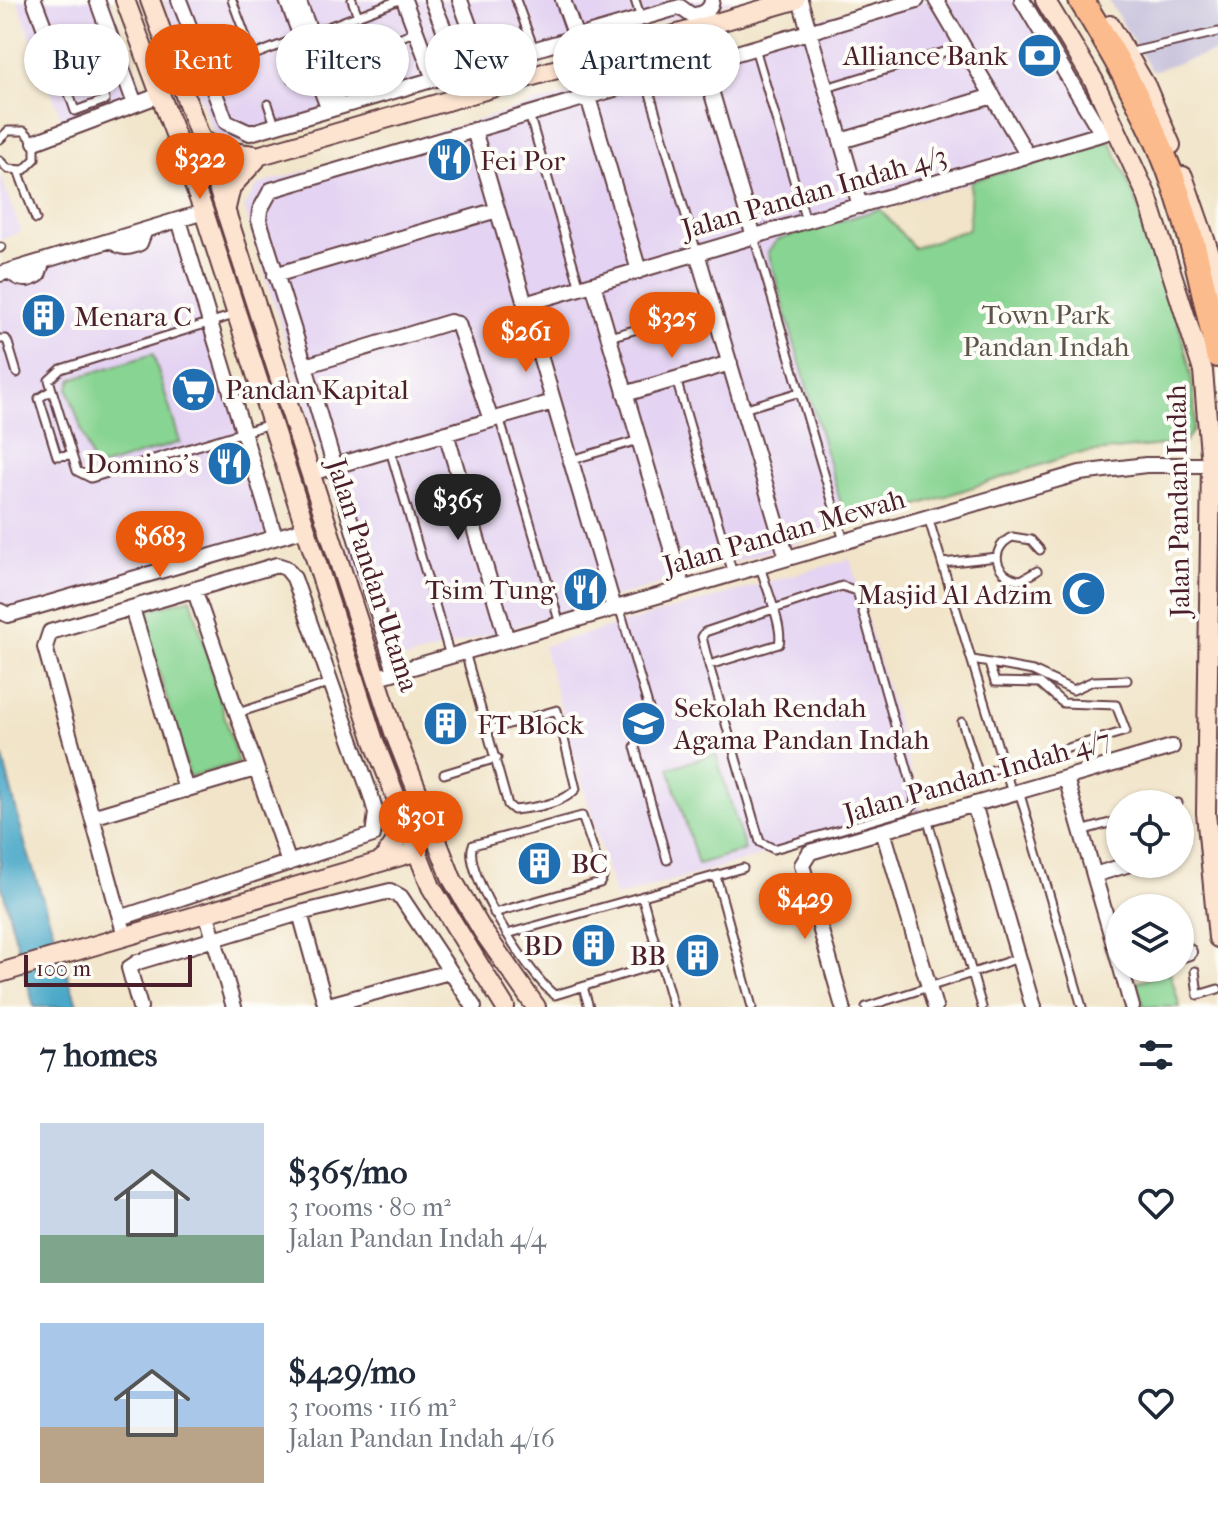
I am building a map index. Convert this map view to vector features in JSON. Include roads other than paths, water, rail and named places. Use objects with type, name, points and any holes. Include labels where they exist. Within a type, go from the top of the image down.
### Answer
[{"type":"highway","points":[[1081,0],[1130,85],[1160,148],[1207,349]]},
{"type":"highway","points":[[1056,4],[1122,97],[1176,211]]},
{"type":"main road","name":"Jalan Pandan Utama","points":[[125,0],[145,54]]},
{"type":"main road","name":"Jalan Pandan Utama","points":[[150,0],[213,172],[375,678],[452,879],[482,930],[536,1007]]},
{"type":"main road","points":[[693,24],[797,0]]},
{"type":"main road","points":[[1095,0],[1154,102],[1213,250],[1218,300]]},
{"type":"main road","name":"Jalan Pandan Indah","points":[[1056,4],[1110,132],[1147,196],[1207,349],[1211,465],[1205,762],[1218,938]]},
{"type":"main road","name":"Jalan Pandan Utama","points":[[160,96],[237,314],[351,675],[431,887],[505,1007]]},
{"type":"main road","points":[[181,149],[196,171],[206,176],[261,155],[463,96]]},
{"type":"main road","points":[[202,140],[223,151],[261,155]]},
{"type":"main road","points":[[227,217],[231,187],[261,155]]},
{"type":"main road","points":[[205,217],[203,190],[213,172]]},
{"type":"main road","points":[[305,529],[301,498],[311,473]]},
{"type":"main road","points":[[383,860],[401,833],[401,806]]},
{"type":"main road","points":[[7,970],[75,951],[122,927],[206,912],[418,851],[433,825]]},
{"type":"main road","points":[[418,851],[437,863],[452,879]]},
{"type":"main road","points":[[383,860],[407,868],[431,887]]},
{"type":"street","points":[[34,0],[43,24]]},
{"type":"street","points":[[97,0],[106,24]]},
{"type":"street","points":[[179,0],[188,24]]},
{"type":"street","points":[[287,0],[300,24]]},
{"type":"street","points":[[298,0],[303,24]]},
{"type":"street","points":[[402,0],[425,55]]},
{"type":"street","points":[[432,0],[441,24]]},
{"type":"street","points":[[460,0],[469,24]]},
{"type":"street","points":[[563,0],[574,24]]},
{"type":"street","points":[[572,0],[577,24]]},
{"type":"street","points":[[621,24],[681,3],[691,15],[702,21],[712,0]]},
{"type":"street","points":[[797,0],[860,206]]},
{"type":"street","points":[[740,52],[917,0]]},
{"type":"street","points":[[936,0],[1028,156]]},
{"type":"street","points":[[1022,0],[1110,132]]},
{"type":"street","points":[[129,87],[135,104]]},
{"type":"street","points":[[35,142],[157,96]]},
{"type":"street","points":[[216,96],[226,122],[250,133],[378,96]]},
{"type":"street","points":[[328,96],[334,109]]},
{"type":"street","points":[[331,96],[334,109]]},
{"type":"street","points":[[395,672],[275,275],[259,220],[260,210],[271,190],[590,96]]},
{"type":"street","points":[[713,96],[754,237]]},
{"type":"street","points":[[841,141],[993,96]]},
{"type":"street","points":[[587,97],[639,271]]},
{"type":"street","points":[[474,130],[553,402],[617,607]]},
{"type":"street","name":"Jalan Pandan Indah 4/3","points":[[525,304],[1110,132]]},
{"type":"street","points":[[275,275],[497,210]]},
{"type":"street","points":[[5,273],[179,220],[205,217]]},
{"type":"street","points":[[179,220],[275,537]]},
{"type":"street","points":[[697,253],[787,558]]},
{"type":"street","points":[[586,286],[609,337],[683,588]]},
{"type":"street","points":[[305,366],[450,322],[458,324],[495,419]]},
{"type":"street","points":[[625,394],[730,363]]},
{"type":"street","points":[[311,473],[553,402]]},
{"type":"street","points":[[446,433],[507,640]]},
{"type":"street","name":"Jalan Pandan Mewah","points":[[375,678],[1080,473],[1146,465],[1211,465]]},
{"type":"street","points":[[0,611],[8,615],[305,529]]},
{"type":"street","points":[[277,565],[286,568],[294,578],[376,813],[373,835],[289,863],[122,927],[45,647],[50,632],[194,589],[277,565]]},
{"type":"street","points":[[194,589],[289,863]]},
{"type":"street","points":[[132,608],[186,790]]},
{"type":"street","name":"Jalan Pandan Indah 4/7","points":[[843,1007],[802,865],[810,852],[1172,747]]},
{"type":"street","points":[[92,817],[255,769]]},
{"type":"street","points":[[1066,778],[1106,911]]},
{"type":"street","points":[[974,804],[1033,1007]]},
{"type":"street","points":[[883,831],[935,1007]]},
{"type":"street","points":[[1094,875],[1106,871]]},
{"type":"street","points":[[140,1007],[129,968],[300,913],[396,892],[474,1007]]},
{"type":"street","points":[[206,912],[234,1007]]},
{"type":"street","points":[[300,913],[326,1006],[449,972]]},
{"type":"street","points":[[1128,982],[1132,1007]]},
{"type":"lane","points":[[232,0],[241,24]]},
{"type":"lane","points":[[352,0],[358,16]]},
{"type":"lane","points":[[336,24],[402,0]]},
{"type":"lane","points":[[516,0],[525,24]]},
{"type":"lane","points":[[635,0],[641,18]]},
{"type":"lane","points":[[409,34],[416,31]]},
{"type":"lane","points":[[1126,53],[1218,32]]},
{"type":"lane","points":[[826,88],[964,46]]},
{"type":"lane","points":[[755,48],[806,221]]},
{"type":"lane","points":[[70,96],[75,111],[105,100],[103,96]]},
{"type":"lane","points":[[651,96],[697,253]]},
{"type":"lane","points":[[268,104],[276,126]]},
{"type":"lane","points":[[529,114],[586,286]]},
{"type":"lane","points":[[0,161],[8,169],[24,170],[35,159],[35,142],[24,131],[8,131],[1,136]]},
{"type":"lane","points":[[18,170],[36,219]]},
{"type":"lane","points":[[754,237],[844,542]]},
{"type":"lane","points":[[609,337],[713,308]]},
{"type":"lane","points":[[237,314],[61,369],[49,380],[77,471],[91,478],[272,423]]},
{"type":"lane","points":[[0,339],[6,339],[17,373]]},
{"type":"lane","points":[[676,379],[733,574]]},
{"type":"lane","points":[[52,390],[39,398],[43,413],[57,456],[72,455]]},
{"type":"lane","points":[[743,409],[800,392]]},
{"type":"lane","points":[[495,419],[560,624]]},
{"type":"lane","points":[[571,460],[639,440]]},
{"type":"lane","points":[[390,450],[450,656]]},
{"type":"lane","points":[[928,517],[1082,1007]]},
{"type":"lane","points":[[1037,571],[1021,580],[1009,578],[1000,569],[997,557],[1001,544],[1012,537],[1025,537],[1040,550]]},
{"type":"lane","points":[[943,563],[997,557]]},
{"type":"lane","points":[[709,665],[779,644],[782,637],[760,566]]},
{"type":"lane","points":[[842,586],[857,591],[915,796],[914,805],[908,810],[774,849],[767,847],[760,842],[709,665],[702,637],[705,632],[842,586]]},
{"type":"lane","points":[[617,607],[649,709],[635,747],[667,860]]},
{"type":"lane","points":[[465,652],[508,805],[514,810],[569,797],[576,789],[557,710],[488,730]]},
{"type":"lane","points":[[973,660],[1033,671],[1073,690],[1093,681],[1127,680]]},
{"type":"lane","points":[[962,722],[977,769],[982,773],[1005,769],[1126,731],[1116,705],[1063,703],[1040,683],[995,682],[989,664]]},
{"type":"lane","points":[[235,714],[330,683]]},
{"type":"lane","points":[[444,774],[497,758]]},
{"type":"lane","points":[[494,913],[600,883],[603,877],[582,816],[473,845],[470,858],[494,913],[549,991],[555,995],[661,963]]},
{"type":"lane","points":[[927,818],[982,1007]]},
{"type":"lane","points":[[1081,831],[1106,824]]},
{"type":"lane","points":[[507,934],[743,868]]},
{"type":"lane","points":[[716,876],[752,1007]]},
{"type":"lane","points":[[642,896],[673,1007]]},
{"type":"lane","points":[[866,1007],[1019,958]]},
{"type":"lane","points":[[1195,971],[1198,995],[1218,989]]},
{"type":"lane","points":[[583,987],[589,1007]]},
{"type":"water","points":[[0,746],[25,844],[78,1007],[34,1007],[0,880]]},
{"type":"place","name":"Alliance Bank","points":[[1039,55]]},
{"type":"place","name":"Fei Por","points":[[449,160]]},
{"type":"place","name":"Menara C","points":[[43,316]]},
{"type":"place","name":"Pandan Kapital","points":[[194,389]]},
{"type":"place","name":"Domino's","points":[[230,463]]},
{"type":"place","name":"Tsim Tung","points":[[586,589]]},
{"type":"place","name":"Masjid Al Adzim","points":[[1083,594]]},
{"type":"place","name":"Sekolah Rendah Agama Pandan Indah","points":[[643,723]]},
{"type":"place","name":"FT Block","points":[[446,724]]},
{"type":"place","name":"BC","points":[[540,863]]},
{"type":"place","name":"BD","points":[[594,945]]},
{"type":"place","name":"BB","points":[[697,955]]},
{"type":"park label","name":"Town Park Pandan Indah","points":[[1046,330]]}]
